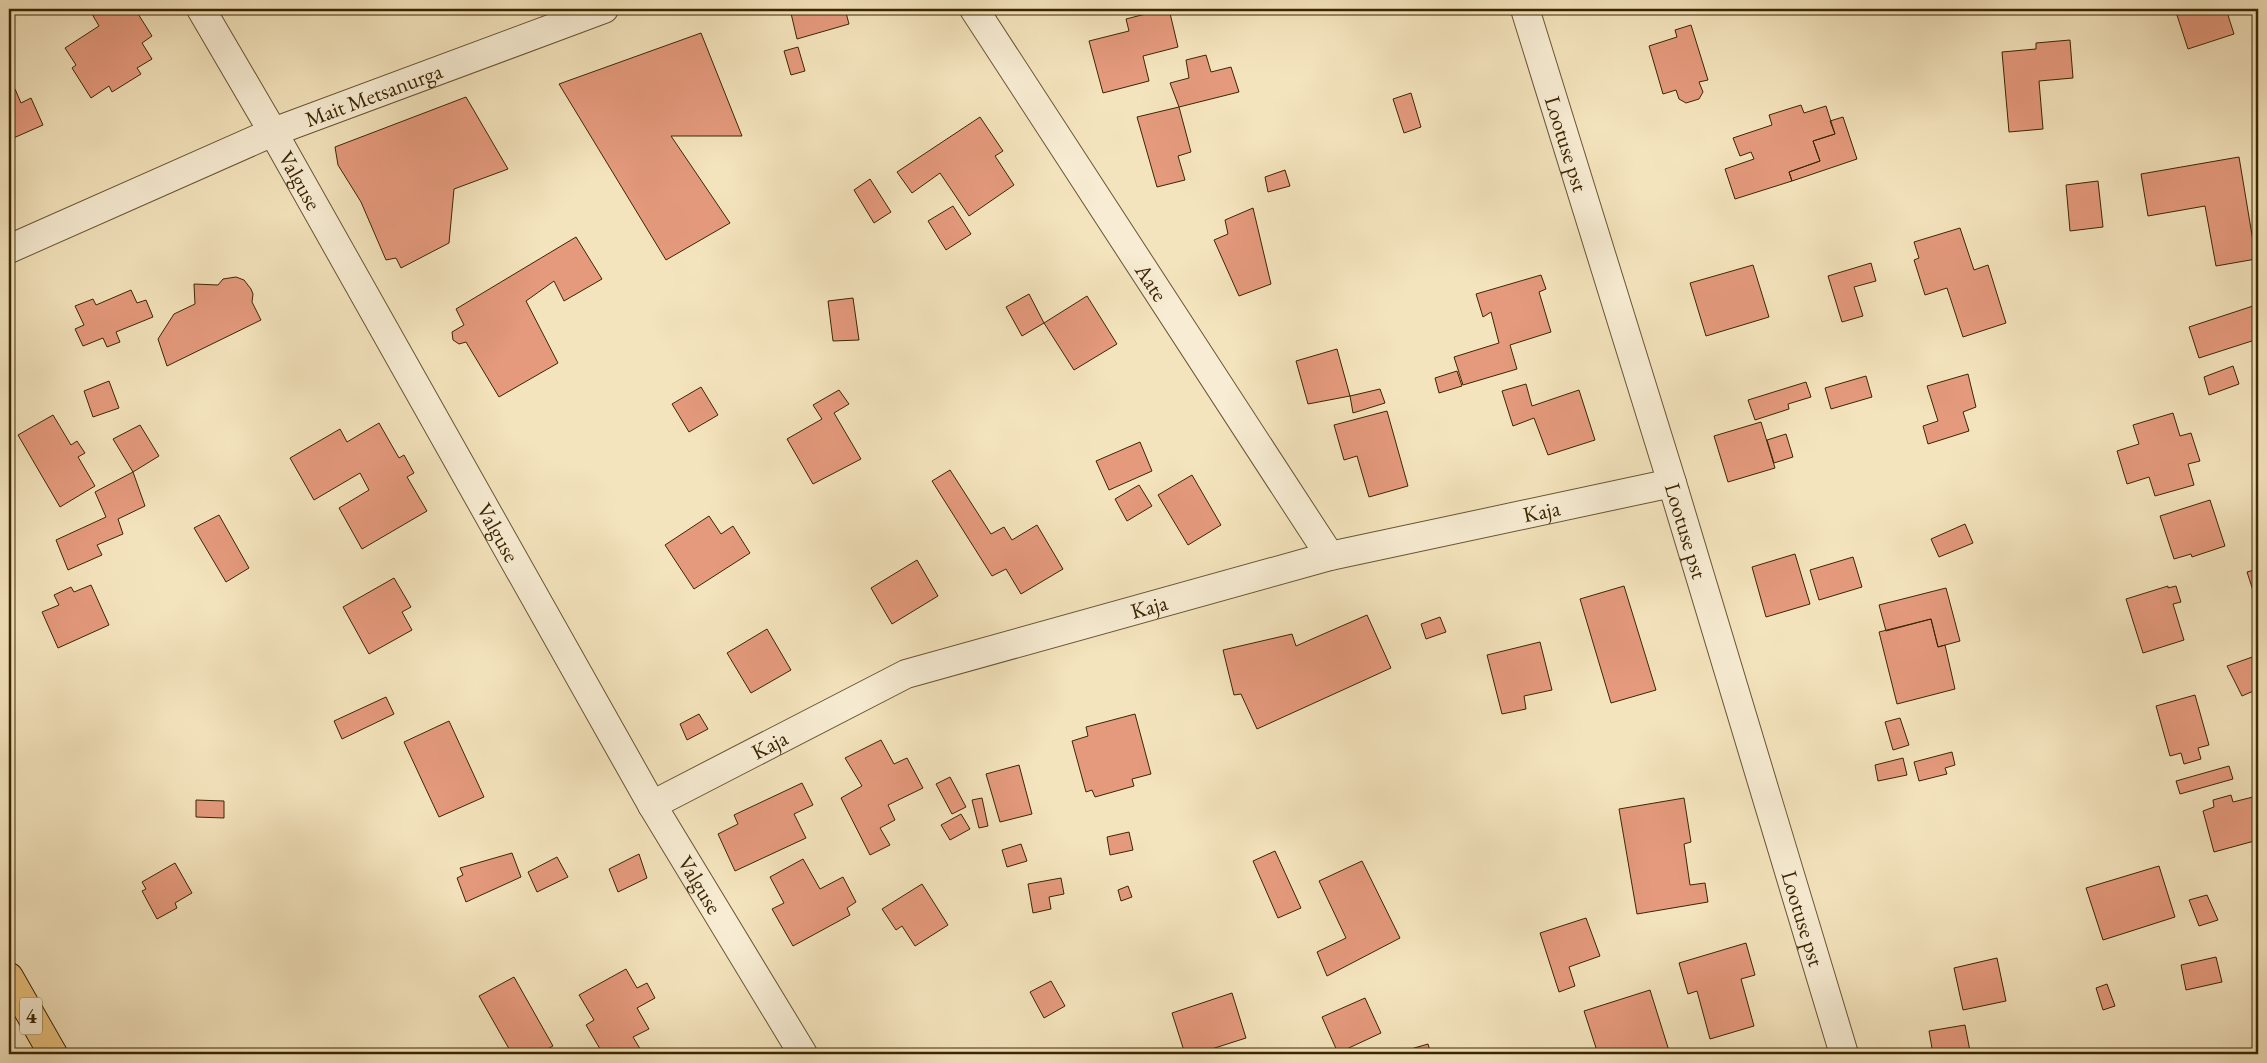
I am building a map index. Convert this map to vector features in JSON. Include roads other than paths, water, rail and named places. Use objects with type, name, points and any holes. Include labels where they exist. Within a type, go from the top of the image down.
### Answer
[{"type":"highway","name":"4","points":[[9,978],[53,1054]]},
{"type":"street","name":"Valguse","points":[[201,9],[652,805],[803,1054]]},
{"type":"street","name":"Mait Metsanurga","points":[[9,249],[272,132],[604,9]]},
{"type":"street","name":"Aate","points":[[974,9],[1330,556]]},
{"type":"street","name":"Lootuse pst","points":[[1525,9],[1672,483],[1844,1054]]},
{"type":"street","name":"Kaja","points":[[652,805],[906,674],[1330,556],[1672,483]]}]
